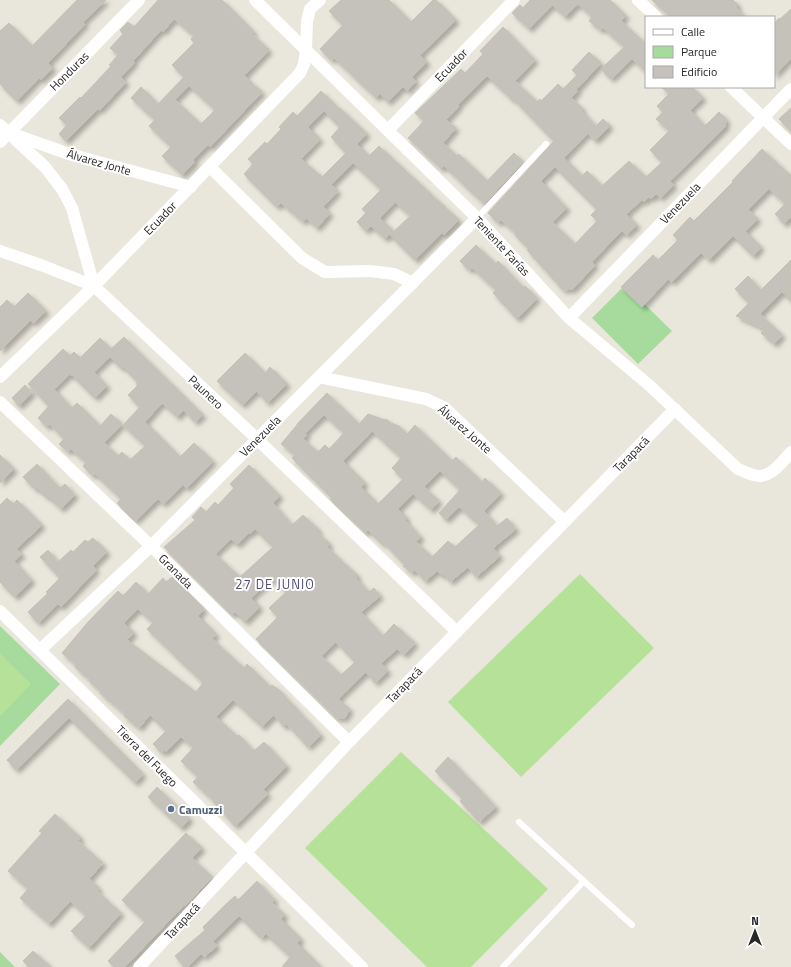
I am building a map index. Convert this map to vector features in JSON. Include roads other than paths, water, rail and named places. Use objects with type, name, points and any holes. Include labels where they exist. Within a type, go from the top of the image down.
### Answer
[{"type":"street","name":"Honduras","points":[[0,142],[4,129],[139,0]]},
{"type":"street","name":"Teniente Farías","points":[[255,0],[477,218],[569,318],[675,409],[738,469],[761,476],[773,470],[791,452]]},
{"type":"street","name":"Ecuador","points":[[0,377],[94,286],[300,73],[304,64],[306,50],[306,21],[310,9],[320,0]]},
{"type":"street","name":"Ecuador","points":[[388,130],[514,0]]},
{"type":"street","points":[[638,0],[655,16]]},
{"type":"street","points":[[732,88],[791,144]]},
{"type":"street","name":"Venezuela","points":[[569,318],[791,89]]},
{"type":"street","name":"Álvarez Jonte","points":[[4,129],[69,154],[191,187]]},
{"type":"street","points":[[4,129],[45,167],[62,189],[72,208],[94,286]]},
{"type":"street","points":[[210,167],[302,258],[314,266],[325,272],[370,271],[394,274],[413,282]]},
{"type":"street","name":"Venezuela","points":[[40,650],[151,546],[477,218]]},
{"type":"street","points":[[0,251],[94,286]]},
{"type":"street","name":"Paunero","points":[[94,286],[257,439],[457,632]]},
{"type":"street","name":"Álvarez Jonte","points":[[319,377],[426,399],[445,408],[564,521]]},
{"type":"street","name":"Granada","points":[[0,402],[151,546],[349,742]]},
{"type":"street","name":"Tarapacá","points":[[139,967],[349,742],[675,409]]},
{"type":"street","name":"Tierra del Fuego","points":[[0,611],[245,854],[362,967]]},
{"type":"lane","points":[[477,218],[546,144]]},
{"type":"lane","points":[[519,822],[632,925]]},
{"type":"lane","points":[[503,967],[584,881]]},
{"type":"place","name":"Camuzzi","points":[[171,809]]},
{"type":"district","name":"27 DE JUNIO","points":[[275,584]]}]
